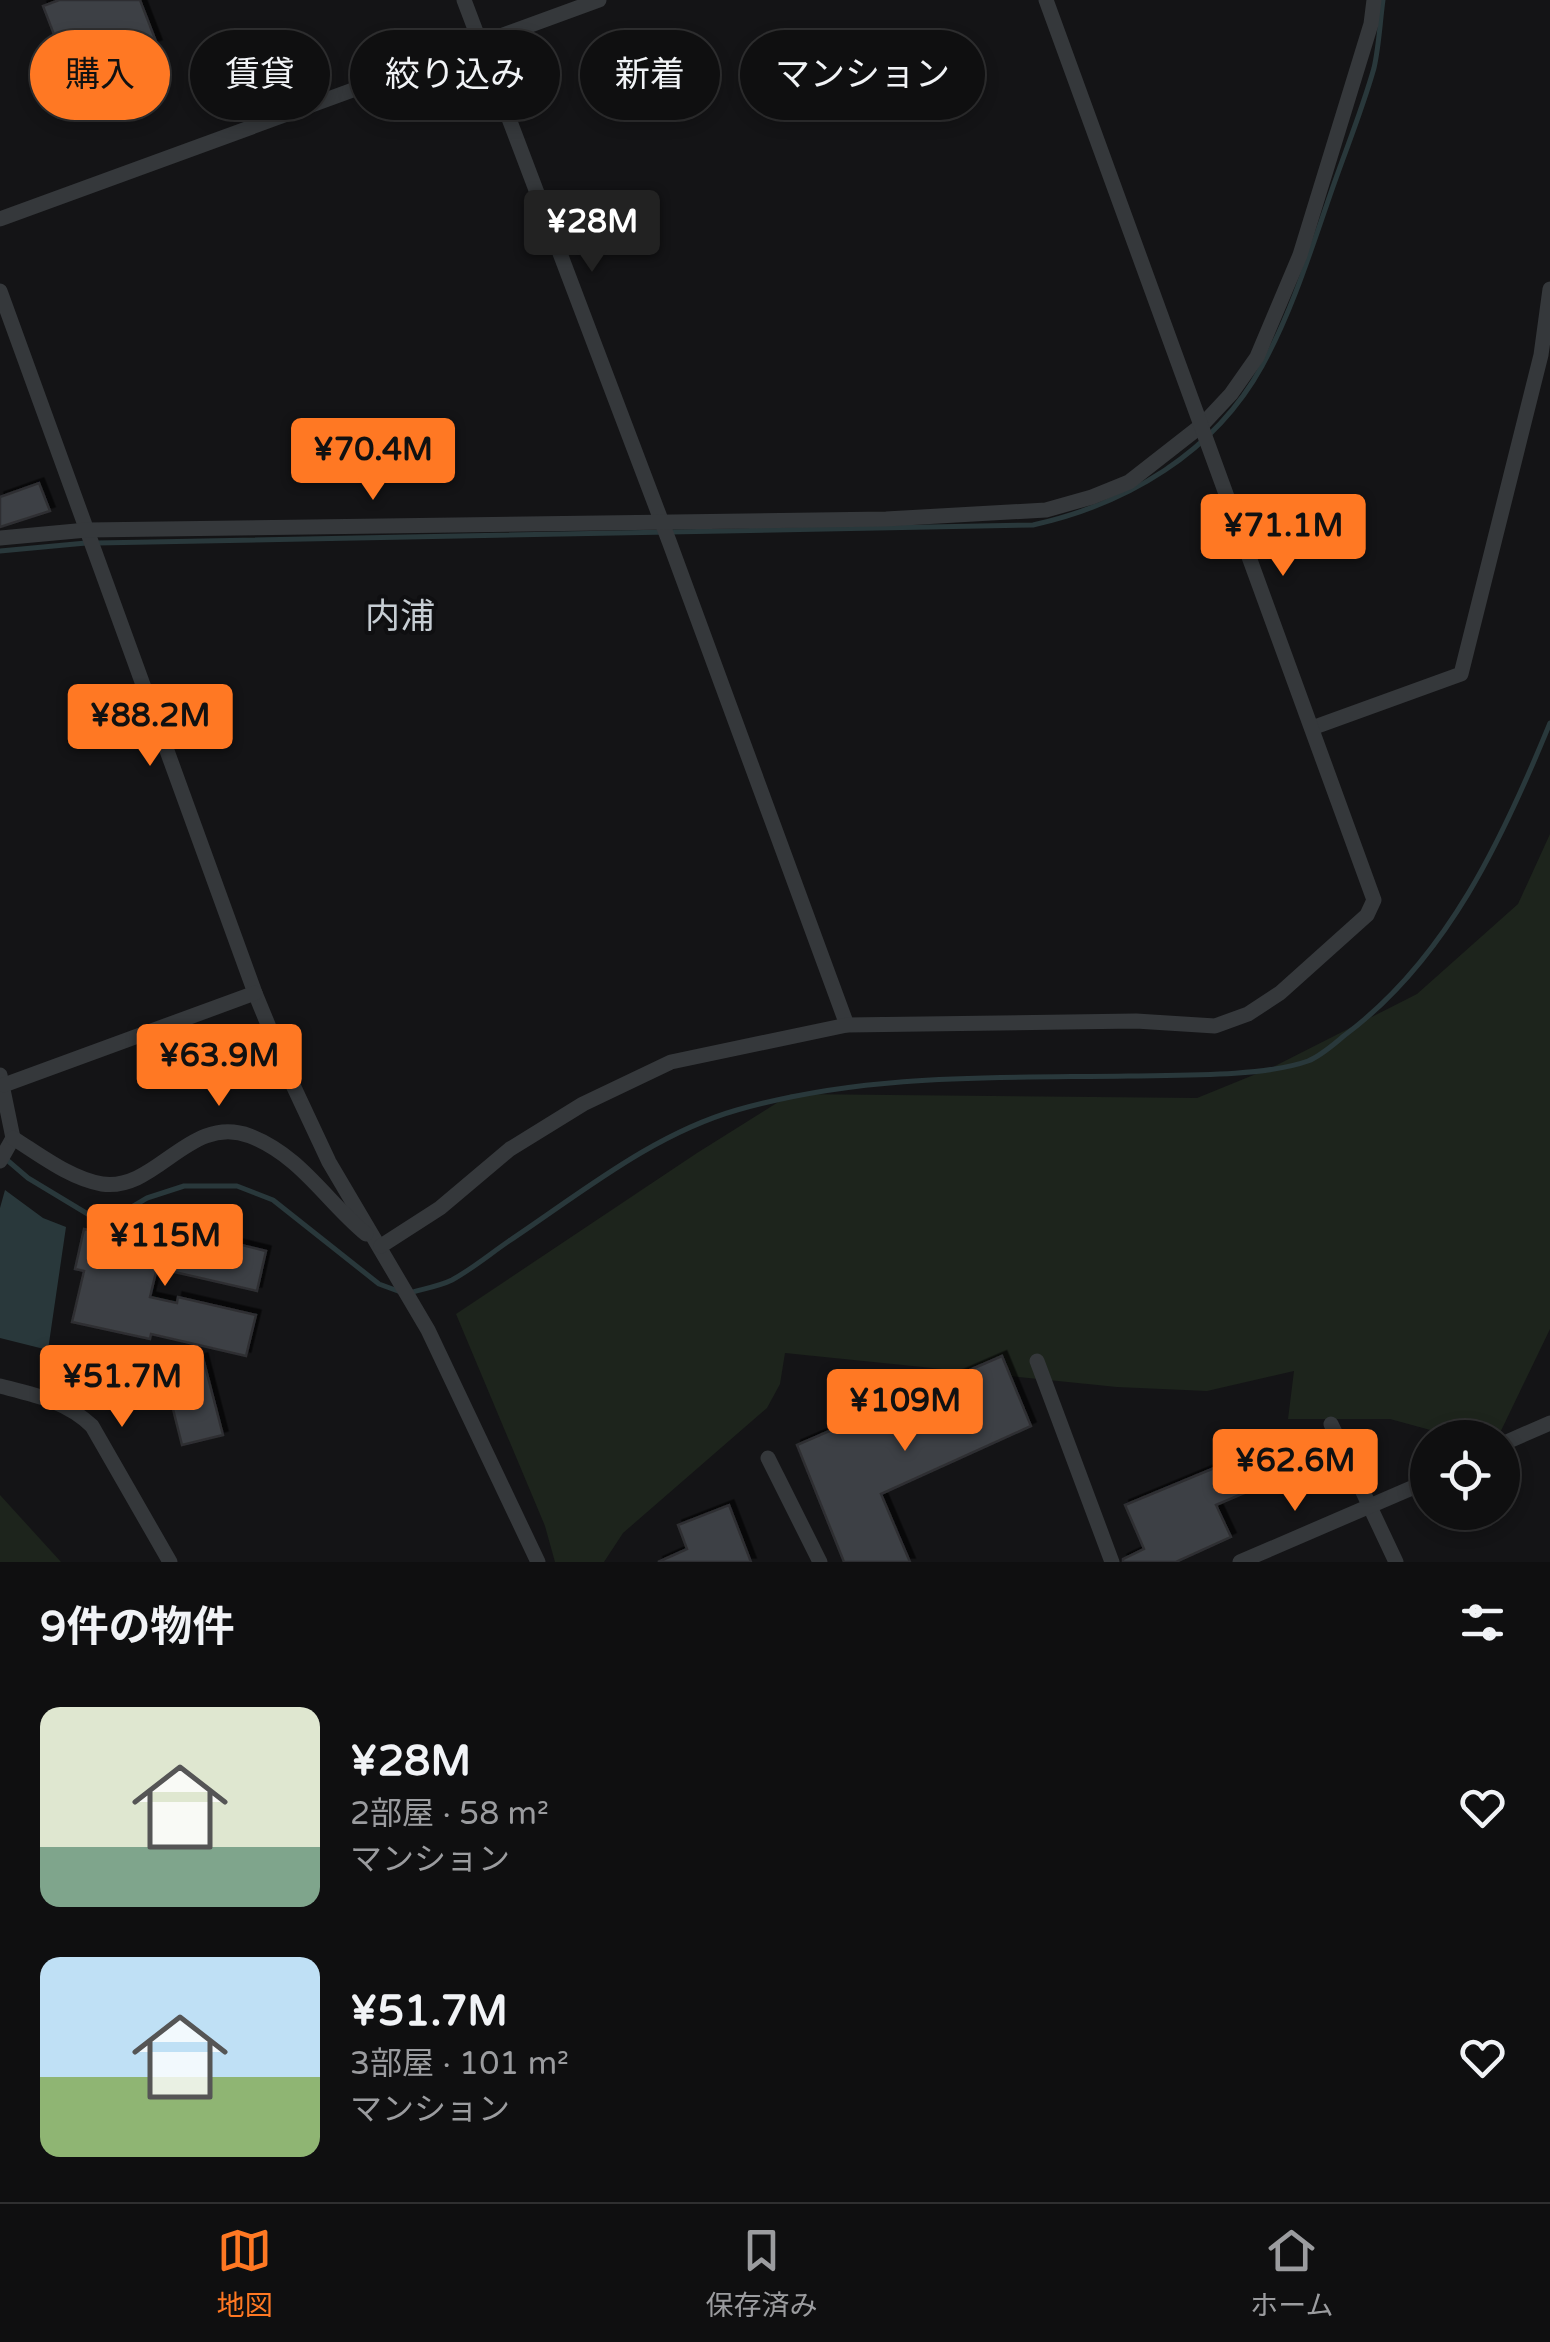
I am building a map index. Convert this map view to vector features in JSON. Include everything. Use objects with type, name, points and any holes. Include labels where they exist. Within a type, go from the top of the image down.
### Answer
[{"type":"street","points":[[464,0],[476,30]]},
{"type":"street","points":[[518,30],[598,0]]},
{"type":"street","points":[[381,1246],[440,1208],[510,1149],[622,1084],[671,1062],[846,1025],[1136,1021],[1215,1026],[1248,1014],[1280,993],[1368,915],[1374,900],[1046,0]]},
{"type":"street","points":[[0,538],[87,530],[886,518],[1046,510],[1092,497],[1129,482],[1202,426],[1257,358],[1300,255],[1371,24],[1374,0]]},
{"type":"street","points":[[0,218],[350,91]]},
{"type":"street","points":[[510,120],[846,1025]]},
{"type":"street","points":[[1312,728],[1461,674],[1541,355],[1550,288]]},
{"type":"street","points":[[0,291],[255,993],[292,1083],[329,1162],[428,1330],[538,1562]]},
{"type":"street","points":[[0,1160],[13,1138],[2,1080],[255,993]]},
{"type":"street","points":[[13,1138],[66,1170],[99,1184],[113,1184],[158,1165],[214,1132],[242,1134],[300,1166],[381,1246]]},
{"type":"street","points":[[1037,1361],[1112,1562]]},
{"type":"street","points":[[0,1386],[75,1410],[92,1426],[170,1562]]},
{"type":"street","points":[[1520,1436],[1550,1423]]},
{"type":"street","points":[[1331,1424],[1396,1562]]},
{"type":"street","points":[[768,1458],[820,1562]]},
{"type":"street","points":[[1240,1562],[1410,1489]]},
{"type":"shaded area","points":[[1550,834],[1550,1329],[1506,1420],[1410,1420],[1410,1424],[1390,1419],[1288,1419],[1294,1371],[1207,1391],[1117,1387],[785,1353],[780,1384],[767,1408],[623,1533],[604,1562],[555,1562],[545,1526],[456,1314],[791,1094],[1197,1098],[1273,1067],[1417,994],[1518,904]]},
{"type":"shaded area","points":[[5,1190],[43,1218],[66,1227],[48,1350],[0,1338],[0,1208]]},
{"type":"shaded area","points":[[0,1495],[61,1562],[0,1562]]},
{"type":"building","points":[[59,0],[140,0],[152,30],[52,30],[43,6]]},
{"type":"building","points":[[39,483],[50,511],[0,527],[0,497]]},
{"type":"building","points":[[84,1229],[184,1252],[189,1232],[266,1251],[257,1291],[157,1268],[150,1297],[177,1303],[178,1297],[256,1315],[246,1356],[151,1334],[150,1339],[72,1322],[84,1271],[75,1269]]},
{"type":"building","points":[[1002,1356],[1031,1426],[881,1494],[910,1562],[844,1562],[797,1445]]},
{"type":"building","points":[[203,1358],[223,1435],[182,1445],[163,1369]]},
{"type":"building","points":[[1236,1459],[1249,1491],[1216,1505],[1231,1537],[1176,1562],[1123,1562],[1144,1549],[1125,1505]]},
{"type":"building","points":[[729,1505],[751,1562],[658,1562],[687,1549],[678,1525]]},
{"type":"waterway","points":[[97,543],[1033,525],[1102,504],[1165,470],[1193,449],[1219,425],[1262,366],[1298,286],[1363,102],[1376,60],[1383,0]]},
{"type":"waterway","points":[[0,551],[86,543]]},
{"type":"waterway","points":[[409,1293],[452,1280],[647,1149],[737,1110],[834,1089],[883,1084],[980,1078],[1220,1074],[1268,1070],[1313,1059],[1381,1004],[1442,933],[1491,852],[1550,723]]},
{"type":"waterway","points":[[7,1160],[28,1178],[91,1216],[115,1217],[147,1198],[184,1186],[237,1186],[273,1200],[379,1284],[398,1291]]},
{"type":"district","name":"内浦","points":[[400,617]]}]
